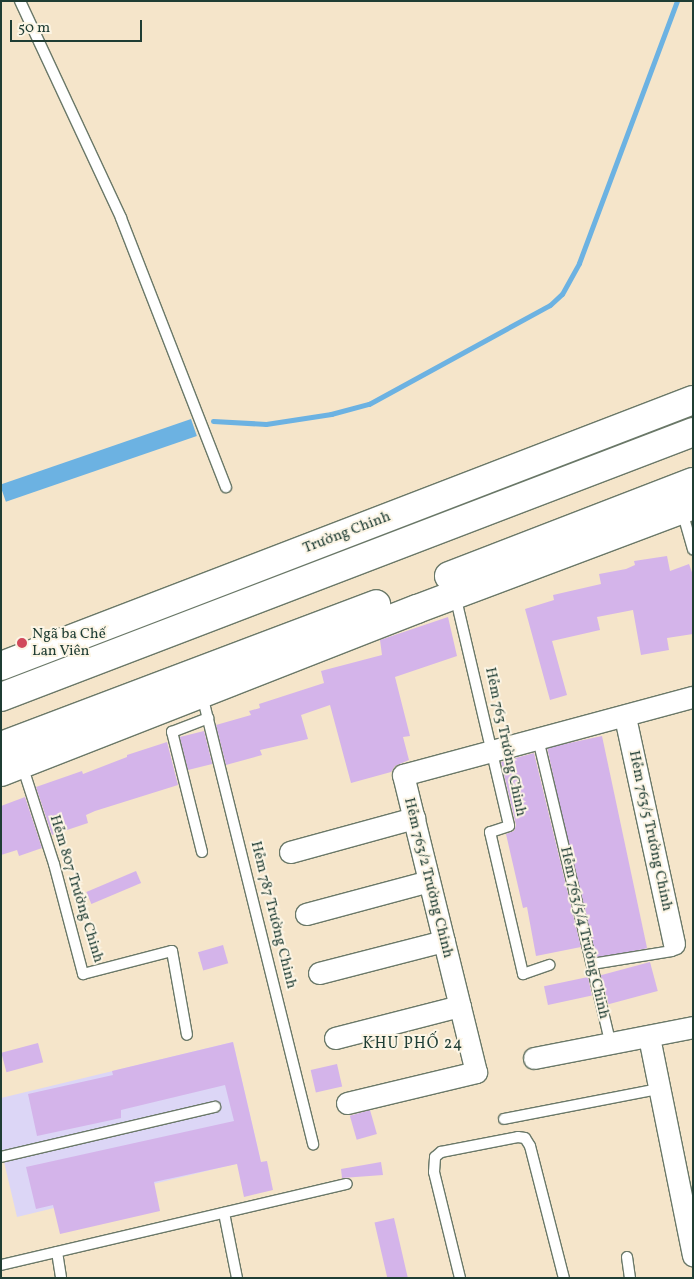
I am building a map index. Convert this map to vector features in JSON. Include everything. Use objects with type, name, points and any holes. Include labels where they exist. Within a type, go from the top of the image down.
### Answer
[{"type":"main road","name":"Trường Chinh","points":[[1,666],[693,400]]},
{"type":"main road","name":"Trường Chinh","points":[[1,697],[693,432]]},
{"type":"main road","points":[[504,473],[556,486]]},
{"type":"main road","points":[[1,746],[693,482]]},
{"type":"main road","points":[[11,768],[205,705],[455,594],[687,508]]},
{"type":"street","points":[[493,751],[626,717],[693,697]]},
{"type":"street","name":"Hẻm 763/5 Trường Chinh","points":[[626,717],[674,944]]},
{"type":"street","name":"Hẻm 763/2 Trường Chinh","points":[[346,1103],[476,1072],[403,775],[493,751]]},
{"type":"street","points":[[290,852],[414,818]]},
{"type":"street","points":[[306,914],[429,881]]},
{"type":"street","points":[[319,973],[444,940]]},
{"type":"street","points":[[335,1038],[460,1006]]},
{"type":"street","points":[[534,1058],[611,1045],[693,1027]]},
{"type":"street","points":[[649,1037],[693,1256]]},
{"type":"lane","points":[[20,1],[121,218],[226,487]]},
{"type":"lane","points":[[687,508],[693,549]]},
{"type":"lane","name":"Hẻm 763 Trường Chinh","points":[[455,594],[509,826],[490,832],[523,974],[549,965]]},
{"type":"lane","points":[[202,852],[172,732],[205,705]]},
{"type":"lane","name":"Hẻm 787 Trường Chinh","points":[[205,705],[262,926],[313,1145]]},
{"type":"lane","name":"Hẻm 763/5/4 Trường Chinh","points":[[538,739],[611,1045]]},
{"type":"lane","name":"Hẻm 807 Trường Chinh","points":[[11,768],[54,864],[83,974],[172,951],[187,1034]]},
{"type":"lane","points":[[592,964],[672,951],[674,944]]},
{"type":"lane","points":[[504,1119],[659,1089]]},
{"type":"lane","points":[[1,1157],[215,1108]]},
{"type":"lane","points":[[460,1278],[434,1172],[436,1157],[441,1152],[518,1137],[526,1138],[530,1146],[564,1278]]},
{"type":"lane","points":[[1,1265],[347,1184]]},
{"type":"lane","points":[[224,1213],[237,1278]]},
{"type":"lane","points":[[57,1252],[61,1278]]},
{"type":"lane","points":[[627,1257],[630,1278]]},
{"type":"shaded area","points":[[233,1042],[260,1158],[17,1217],[1,1149],[1,1098]]},
{"type":"water","points":[[191,419],[197,436],[6,502],[1,484]]},
{"type":"building","points":[[667,556],[670,571],[689,564],[693,575],[693,634],[667,638],[669,650],[641,655],[633,610],[597,617],[600,630],[552,641],[567,695],[550,700],[525,609],[554,600],[553,595],[601,584],[599,574],[626,569],[635,565],[634,561]]},
{"type":"building","points":[[448,617],[457,656],[395,677],[410,736],[403,737],[409,760],[395,766],[391,772],[351,783],[330,705],[301,715],[308,739],[260,750],[262,755],[226,765],[216,725],[251,715],[249,711],[260,708],[259,704],[324,683],[321,671],[382,655],[380,640]]},
{"type":"building","points":[[204,731],[212,764],[188,770],[180,737]]},
{"type":"building","points":[[602,736],[647,948],[592,960],[547,748]]},
{"type":"building","points":[[167,742],[178,785],[95,811],[86,815],[88,823],[52,835],[36,787],[82,771],[83,774],[127,757],[127,755]]},
{"type":"building","points":[[534,753],[581,947],[536,956],[527,907],[523,908],[506,834],[514,831],[516,825],[501,762]]},
{"type":"building","points":[[25,797],[42,848],[19,856],[17,850],[1,855],[1,806]]},
{"type":"building","points":[[136,871],[141,883],[91,904],[86,892]]},
{"type":"building","points":[[223,945],[228,963],[203,970],[198,952]]},
{"type":"building","points":[[650,962],[658,991],[609,1004],[601,975]]},
{"type":"building","points":[[588,977],[592,996],[548,1005],[544,986]]},
{"type":"building","points":[[233,1042],[261,1162],[267,1161],[273,1190],[244,1197],[237,1164],[154,1182],[160,1211],[60,1234],[53,1205],[36,1209],[26,1167],[234,1121],[225,1085],[121,1110],[121,1118],[37,1136],[28,1094],[113,1075],[112,1071]]},
{"type":"building","points":[[38,1043],[43,1062],[6,1072],[1,1053]]},
{"type":"building","points":[[337,1064],[342,1086],[316,1092],[311,1070]]},
{"type":"building","points":[[370,1110],[377,1134],[357,1140],[350,1116]]},
{"type":"building","points":[[381,1162],[383,1175],[342,1178],[341,1169]]},
{"type":"building","points":[[394,1218],[408,1278],[387,1278],[375,1222]]},
{"type":"waterway","points":[[213,421],[266,424],[331,414],[369,404],[550,305],[562,294],[579,263],[677,1]]},
{"type":"place","name":"Ngã ba Chế Lan Viên","points":[[22,643]]},
{"type":"district","name":"KHU PHỐ 24","points":[[413,1044]]}]
